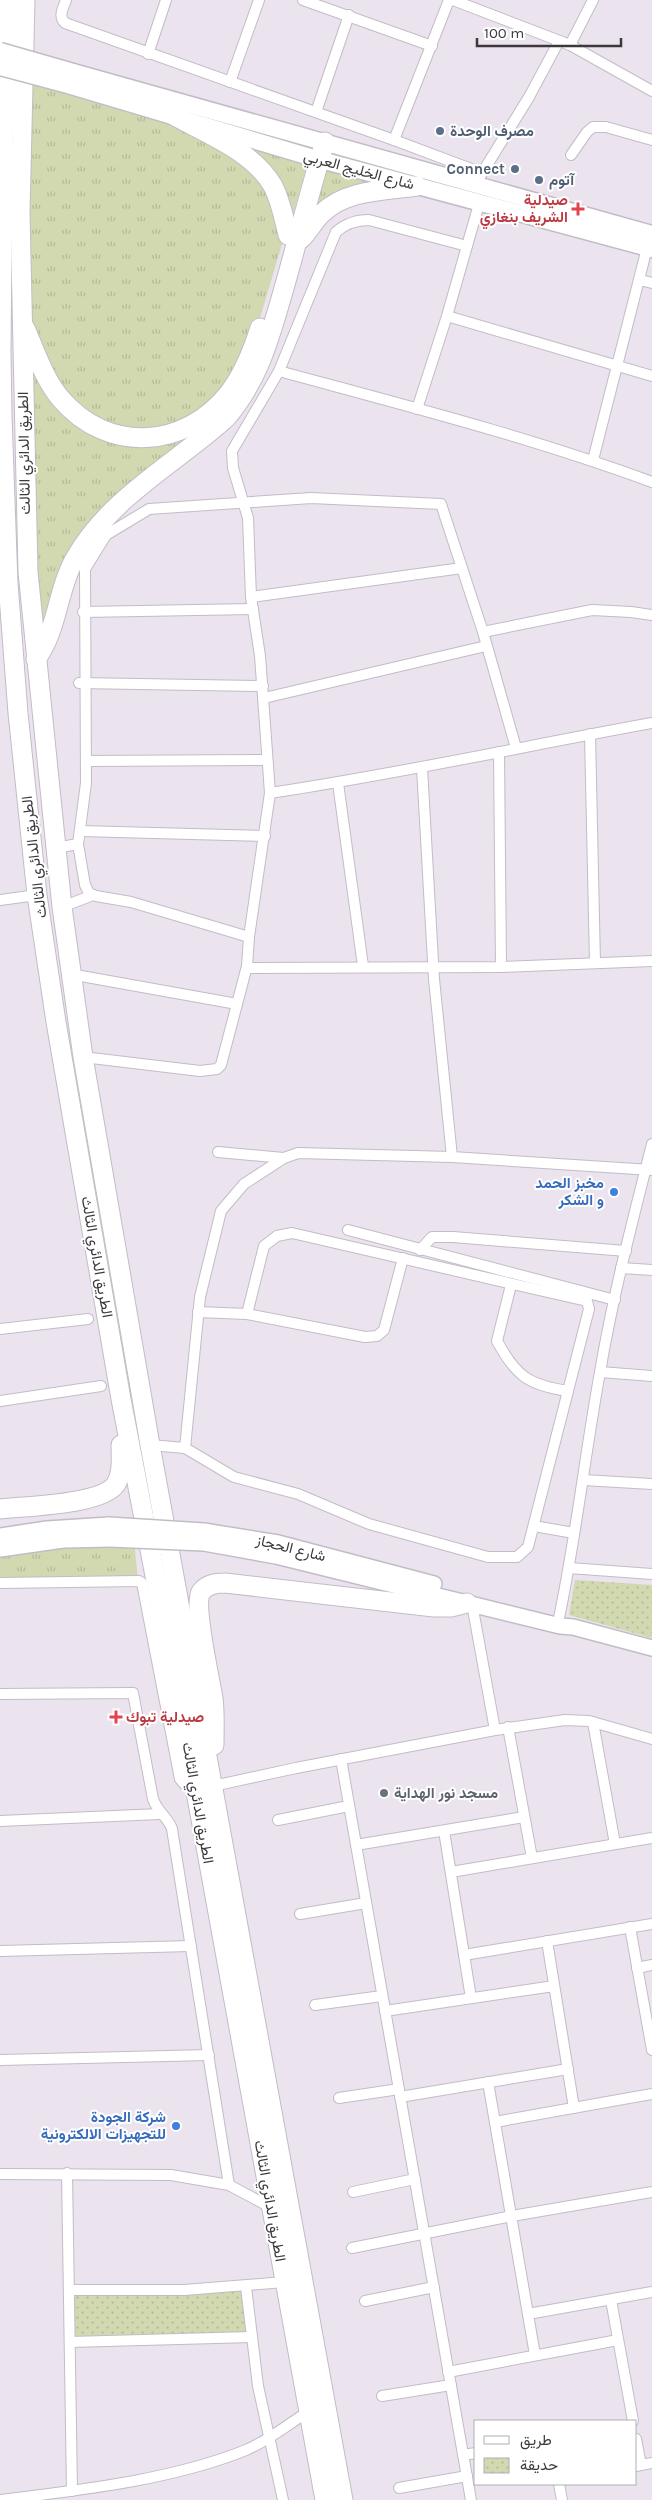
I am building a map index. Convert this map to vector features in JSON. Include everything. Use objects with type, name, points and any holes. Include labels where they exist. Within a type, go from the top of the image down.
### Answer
[{"type":"highway","name":"الطريق الدائري الثالث","points":[[9,0],[3,140],[0,351],[2,417],[8,583],[19,722],[37,894],[56,1022],[122,1399],[206,1783]]},
{"type":"highway","name":"الطريق الدائري الثالث","points":[[25,0],[20,149],[27,563],[55,848],[70,974],[274,2175],[343,2500]]},
{"type":"highway","points":[[173,115],[234,149],[257,166],[273,186],[292,240]]},
{"type":"highway","points":[[36,659],[48,642],[66,574],[84,544],[106,516],[213,430],[242,400],[264,356],[292,240],[317,149]]},
{"type":"highway","points":[[22,320],[50,382],[61,399],[81,419],[104,431],[129,438],[160,437],[174,433],[207,416],[220,404],[238,381],[256,340],[292,240],[320,214],[342,199],[376,191],[417,186]]},
{"type":"highway","points":[[0,1509],[86,1499],[103,1494],[116,1484],[121,1469],[122,1399]]},
{"type":"highway","points":[[206,1783],[214,1748],[213,1700],[198,1601],[206,1587],[214,1583],[225,1583],[434,1607],[469,1604]]},
{"type":"highway","name":"الطريق الدائري الثالث","points":[[274,2175],[270,2207],[325,2500]]},
{"type":"main road","points":[[0,51],[70,78]]},
{"type":"main road","points":[[0,67],[70,78]]},
{"type":"main road","name":"شارع الخليج العربي","points":[[70,78],[173,115],[317,149],[478,179],[650,243]]},
{"type":"main road","name":"شارع الخليج العربي","points":[[70,78],[317,149],[417,186],[479,204],[650,243]]},
{"type":"main road","name":"شارع الحجاز","points":[[0,1536],[47,1529],[204,1537],[278,1543],[559,1618],[573,1627]]},
{"type":"main road","name":"شارع الحجاز","points":[[0,1548],[109,1532]]},
{"type":"main road","name":"شارع الحجاز","points":[[204,1537],[652,1648]]},
{"type":"street","points":[[66,0],[61,14],[65,24],[394,140],[478,179],[530,97],[559,41]]},
{"type":"street","points":[[148,54],[166,0]]},
{"type":"street","points":[[230,82],[259,0]]},
{"type":"street","points":[[303,0],[432,46]]},
{"type":"street","points":[[394,140],[449,0]]},
{"type":"street","points":[[453,0],[570,45],[652,91]]},
{"type":"street","points":[[570,45],[593,0]]},
{"type":"street","points":[[316,112],[349,16]]},
{"type":"street","points":[[571,155],[587,132],[593,127],[606,127],[652,140]]},
{"type":"street","points":[[417,409],[447,316],[479,204]]},
{"type":"street","points":[[83,1057],[200,1071],[216,1069],[221,1065],[247,966],[249,937],[270,793],[263,686],[251,597],[248,523],[244,502],[233,468],[232,451],[278,371],[336,232],[354,222],[370,220],[467,246]]},
{"type":"street","points":[[593,460],[650,243]]},
{"type":"street","points":[[640,280],[652,283]]},
{"type":"street","points":[[447,316],[652,376]]},
{"type":"street","points":[[278,371],[593,460],[652,482]]},
{"type":"street","points":[[93,895],[87,889],[83,879],[78,844],[85,805],[86,761],[81,683],[85,569],[110,531],[149,509],[311,498],[441,504],[483,632],[516,748]]},
{"type":"street","points":[[251,597],[462,568]]},
{"type":"street","points":[[83,612],[254,609]]},
{"type":"street","points":[[483,632],[592,610],[624,611],[652,615]]},
{"type":"street","points":[[264,698],[486,646]]},
{"type":"street","points":[[81,683],[263,686]]},
{"type":"street","points":[[270,793],[422,768],[516,748],[652,723]]},
{"type":"street","points":[[590,734],[595,963]]},
{"type":"street","points":[[499,752],[501,966]]},
{"type":"street","points":[[86,761],[267,760]]},
{"type":"street","points":[[422,768],[433,966],[452,1156]]},
{"type":"street","points":[[338,783],[363,966]]},
{"type":"street","points":[[80,831],[265,836]]},
{"type":"street","points":[[55,848],[78,844]]},
{"type":"street","points":[[2,897],[37,894]]},
{"type":"street","points":[[62,907],[93,895],[131,902],[249,937]]},
{"type":"street","points":[[247,966],[250,968],[501,966],[652,961]]},
{"type":"street","points":[[70,974],[237,1004]]},
{"type":"street","points":[[559,1618],[569,1568],[600,1372],[621,1268],[649,1170],[652,1144]]},
{"type":"street","points":[[218,1152],[284,1158]]},
{"type":"street","points":[[185,1448],[198,1312],[221,1211],[244,1184],[284,1158],[298,1153],[452,1156],[649,1170]]},
{"type":"street","points":[[348,1230],[615,1300]]},
{"type":"street","points":[[150,1445],[185,1448],[234,1477],[298,1494],[369,1524],[488,1557],[517,1557],[531,1541],[589,1309],[587,1301],[292,1233],[276,1236],[264,1246],[246,1314]]},
{"type":"street","points":[[420,1250],[432,1237],[453,1237],[626,1251]]},
{"type":"street","points":[[198,1312],[246,1314],[365,1337],[377,1336],[384,1330],[403,1258]]},
{"type":"street","points":[[621,1268],[652,1270]]},
{"type":"street","points":[[511,1285],[497,1341],[515,1370],[543,1387],[568,1391]]},
{"type":"street","points":[[0,1329],[88,1319]]},
{"type":"street","points":[[600,1372],[652,1376]]},
{"type":"street","points":[[0,1401],[101,1386]]},
{"type":"street","points":[[583,1480],[652,1484]]},
{"type":"street","points":[[534,1526],[574,1533]]},
{"type":"street","points":[[569,1568],[652,1574]]},
{"type":"street","points":[[0,1583],[139,1581],[142,1583],[180,1779],[184,1784],[206,1783],[495,1730],[566,1720],[593,1722],[652,1739]]},
{"type":"street","points":[[469,1604],[495,1730]]},
{"type":"street","points":[[0,1694],[133,1693],[151,1789],[160,1814],[169,1821],[172,1829],[228,2185]]},
{"type":"street","points":[[593,1722],[615,1844]]},
{"type":"street","points":[[508,1728],[532,1858]]},
{"type":"street","points":[[341,1759],[471,2500]]},
{"type":"street","points":[[278,1820],[349,1806]]},
{"type":"street","points":[[0,1821],[160,1814]]},
{"type":"street","points":[[356,1845],[524,1817]]},
{"type":"street","points":[[444,1831],[471,1998]]},
{"type":"street","points":[[451,1872],[652,1838]]},
{"type":"street","points":[[300,1914],[366,1903]]},
{"type":"street","points":[[464,1955],[652,1924]]},
{"type":"street","points":[[630,1927],[652,2050]]},
{"type":"street","points":[[547,1941],[574,2108]]},
{"type":"street","points":[[0,1951],[191,1946]]},
{"type":"street","points":[[637,1968],[652,1965]]},
{"type":"street","points":[[385,2011],[554,1986]]},
{"type":"street","points":[[315,2005],[382,1996]]},
{"type":"street","points":[[0,2060],[209,2055]]},
{"type":"street","points":[[339,2098],[400,2093],[488,2082],[568,2069]]},
{"type":"street","points":[[488,2082],[535,2356]]},
{"type":"street","points":[[496,2122],[652,2094]]},
{"type":"street","points":[[67,2173],[72,2491]]},
{"type":"street","points":[[0,2174],[171,2175],[228,2185],[270,2207]]},
{"type":"street","points":[[353,2192],[415,2179]]},
{"type":"street","points":[[352,2248],[512,2216],[652,2192]]},
{"type":"street","points":[[69,2290],[184,2290],[284,2282]]},
{"type":"street","points":[[246,2286],[268,2437],[283,2500]]},
{"type":"street","points":[[365,2301],[434,2287]]},
{"type":"street","points":[[528,2314],[652,2292]]},
{"type":"street","points":[[611,2300],[633,2420]]},
{"type":"street","points":[[70,2342],[252,2337]]},
{"type":"street","points":[[448,2372],[618,2340]]},
{"type":"street","points":[[382,2396],[451,2385]]},
{"type":"street","points":[[0,2500],[72,2491],[212,2462],[248,2449],[308,2412]]},
{"type":"street","points":[[637,2452],[638,2466],[652,2463]]},
{"type":"street","points":[[463,2455],[474,2453]]},
{"type":"street","points":[[399,2488],[467,2476]]},
{"type":"street","points":[[559,2485],[562,2500]]},
{"type":"green space","points":[[24,74],[173,116],[255,167],[285,234],[254,338],[237,377],[180,428],[115,431],[64,397],[26,320]]},
{"type":"green space","points":[[178,117],[309,157],[288,233],[274,186]]},
{"type":"green space","points":[[321,161],[412,186],[355,193],[299,241]]},
{"type":"green space","points":[[23,326],[50,388],[94,431],[208,431],[87,536],[37,654]]},
{"type":"green space","points":[[134,1540],[138,1580],[0,1583],[0,1549]]},
{"type":"green space","points":[[575,1580],[652,1585],[652,1638],[569,1615]]},
{"type":"green space","points":[[244,2287],[251,2337],[68,2342],[67,2291]]},
{"type":"place","name":"مصرف الوحدة","points":[[440,131]]},
{"type":"place","name":"Connect","points":[[515,169]]},
{"type":"place","name":"آتوم","points":[[539,180]]},
{"type":"place","name":"صيدلية الشريف بنغازي","points":[[578,209]]},
{"type":"place","name":"مخبز الحمد و الشكر","points":[[614,1192]]},
{"type":"place","name":"صيدلية تبوك","points":[[116,1717]]},
{"type":"place","name":"مسجد نور الهداية","points":[[384,1793]]},
{"type":"place","name":"شركة الجودة للتجهيزات الالكترونية","points":[[176,2126]]}]
